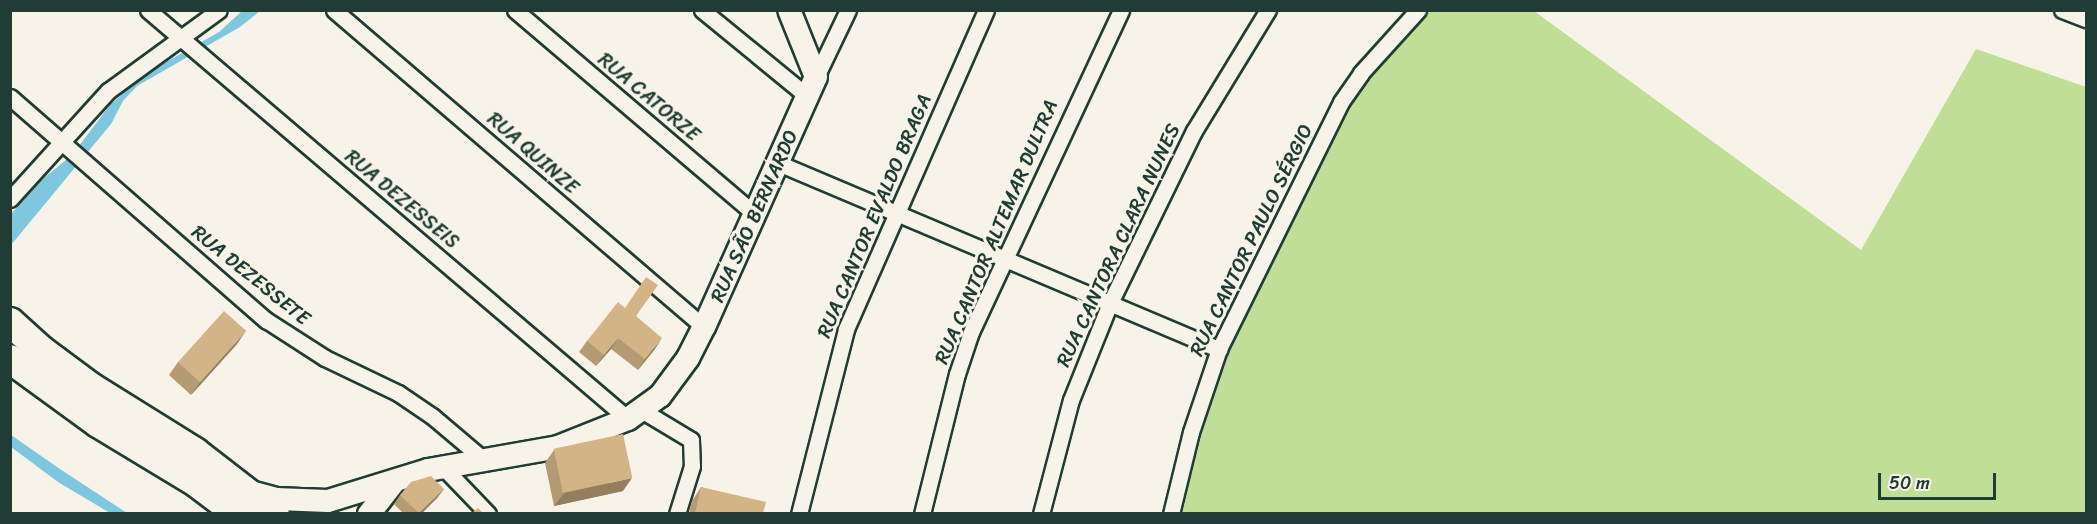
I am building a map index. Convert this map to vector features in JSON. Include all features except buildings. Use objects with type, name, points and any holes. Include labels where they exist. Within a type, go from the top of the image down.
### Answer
[{"type":"highway","points":[[10,322],[41,350],[91,387],[195,452],[242,502]]},
{"type":"highway","points":[[17,367],[242,502],[275,513]]},
{"type":"street","name":"RUA DEZESSEIS","points":[[148,10],[635,415],[691,440],[692,466],[677,513]]},
{"type":"street","points":[[10,199],[65,144],[108,91],[184,41],[219,10]]},
{"type":"street","name":"RUA QUINZE","points":[[333,10],[704,327]]},
{"type":"street","name":"RUA CATORZE","points":[[514,10],[756,215]]},
{"type":"street","points":[[702,10],[812,86]]},
{"type":"street","points":[[789,10],[812,86]]},
{"type":"street","name":"RUA SÃO BERNARDO","points":[[242,502],[276,499],[328,501],[443,467],[576,443],[635,415],[674,380],[704,327],[848,10]]},
{"type":"street","name":"RUA CANTOR EVALDO BRAGA","points":[[799,513],[846,329],[894,214],[986,10]]},
{"type":"street","name":"RUA CANTOR ALTEMAR DULTRA","points":[[922,513],[957,374],[1004,259],[1121,10]]},
{"type":"street","name":"RUA CANTORA CLARA NUNES","points":[[1041,513],[1071,400],[1110,303],[1194,131],[1268,10]]},
{"type":"street","name":"RUA CANTOR PAULO SÉRGIO","points":[[1171,513],[1191,432],[1219,349],[1341,102],[1361,73],[1418,10]]},
{"type":"street","points":[[2062,10],[2086,19]]},
{"type":"street","name":"RUA DEZESSETE","points":[[10,97],[266,320],[325,358],[398,393],[432,416],[484,460]]},
{"type":"street","points":[[778,163],[894,214],[1219,349]]},
{"type":"street","points":[[443,467],[488,513]]},
{"type":"street","points":[[369,513],[393,483]]},
{"type":"green space","points":[[1423,11],[1534,11],[1861,250],[1976,49],[2086,87],[2086,513],[1167,514],[1217,347],[1352,101]]},
{"type":"water","points":[[242,11],[260,11],[240,27],[137,86],[123,101],[111,124],[11,245],[11,214],[44,178],[72,155],[110,105],[145,74],[219,32]]},
{"type":"water","points":[[11,435],[127,513],[110,513],[58,482],[11,447]]}]
